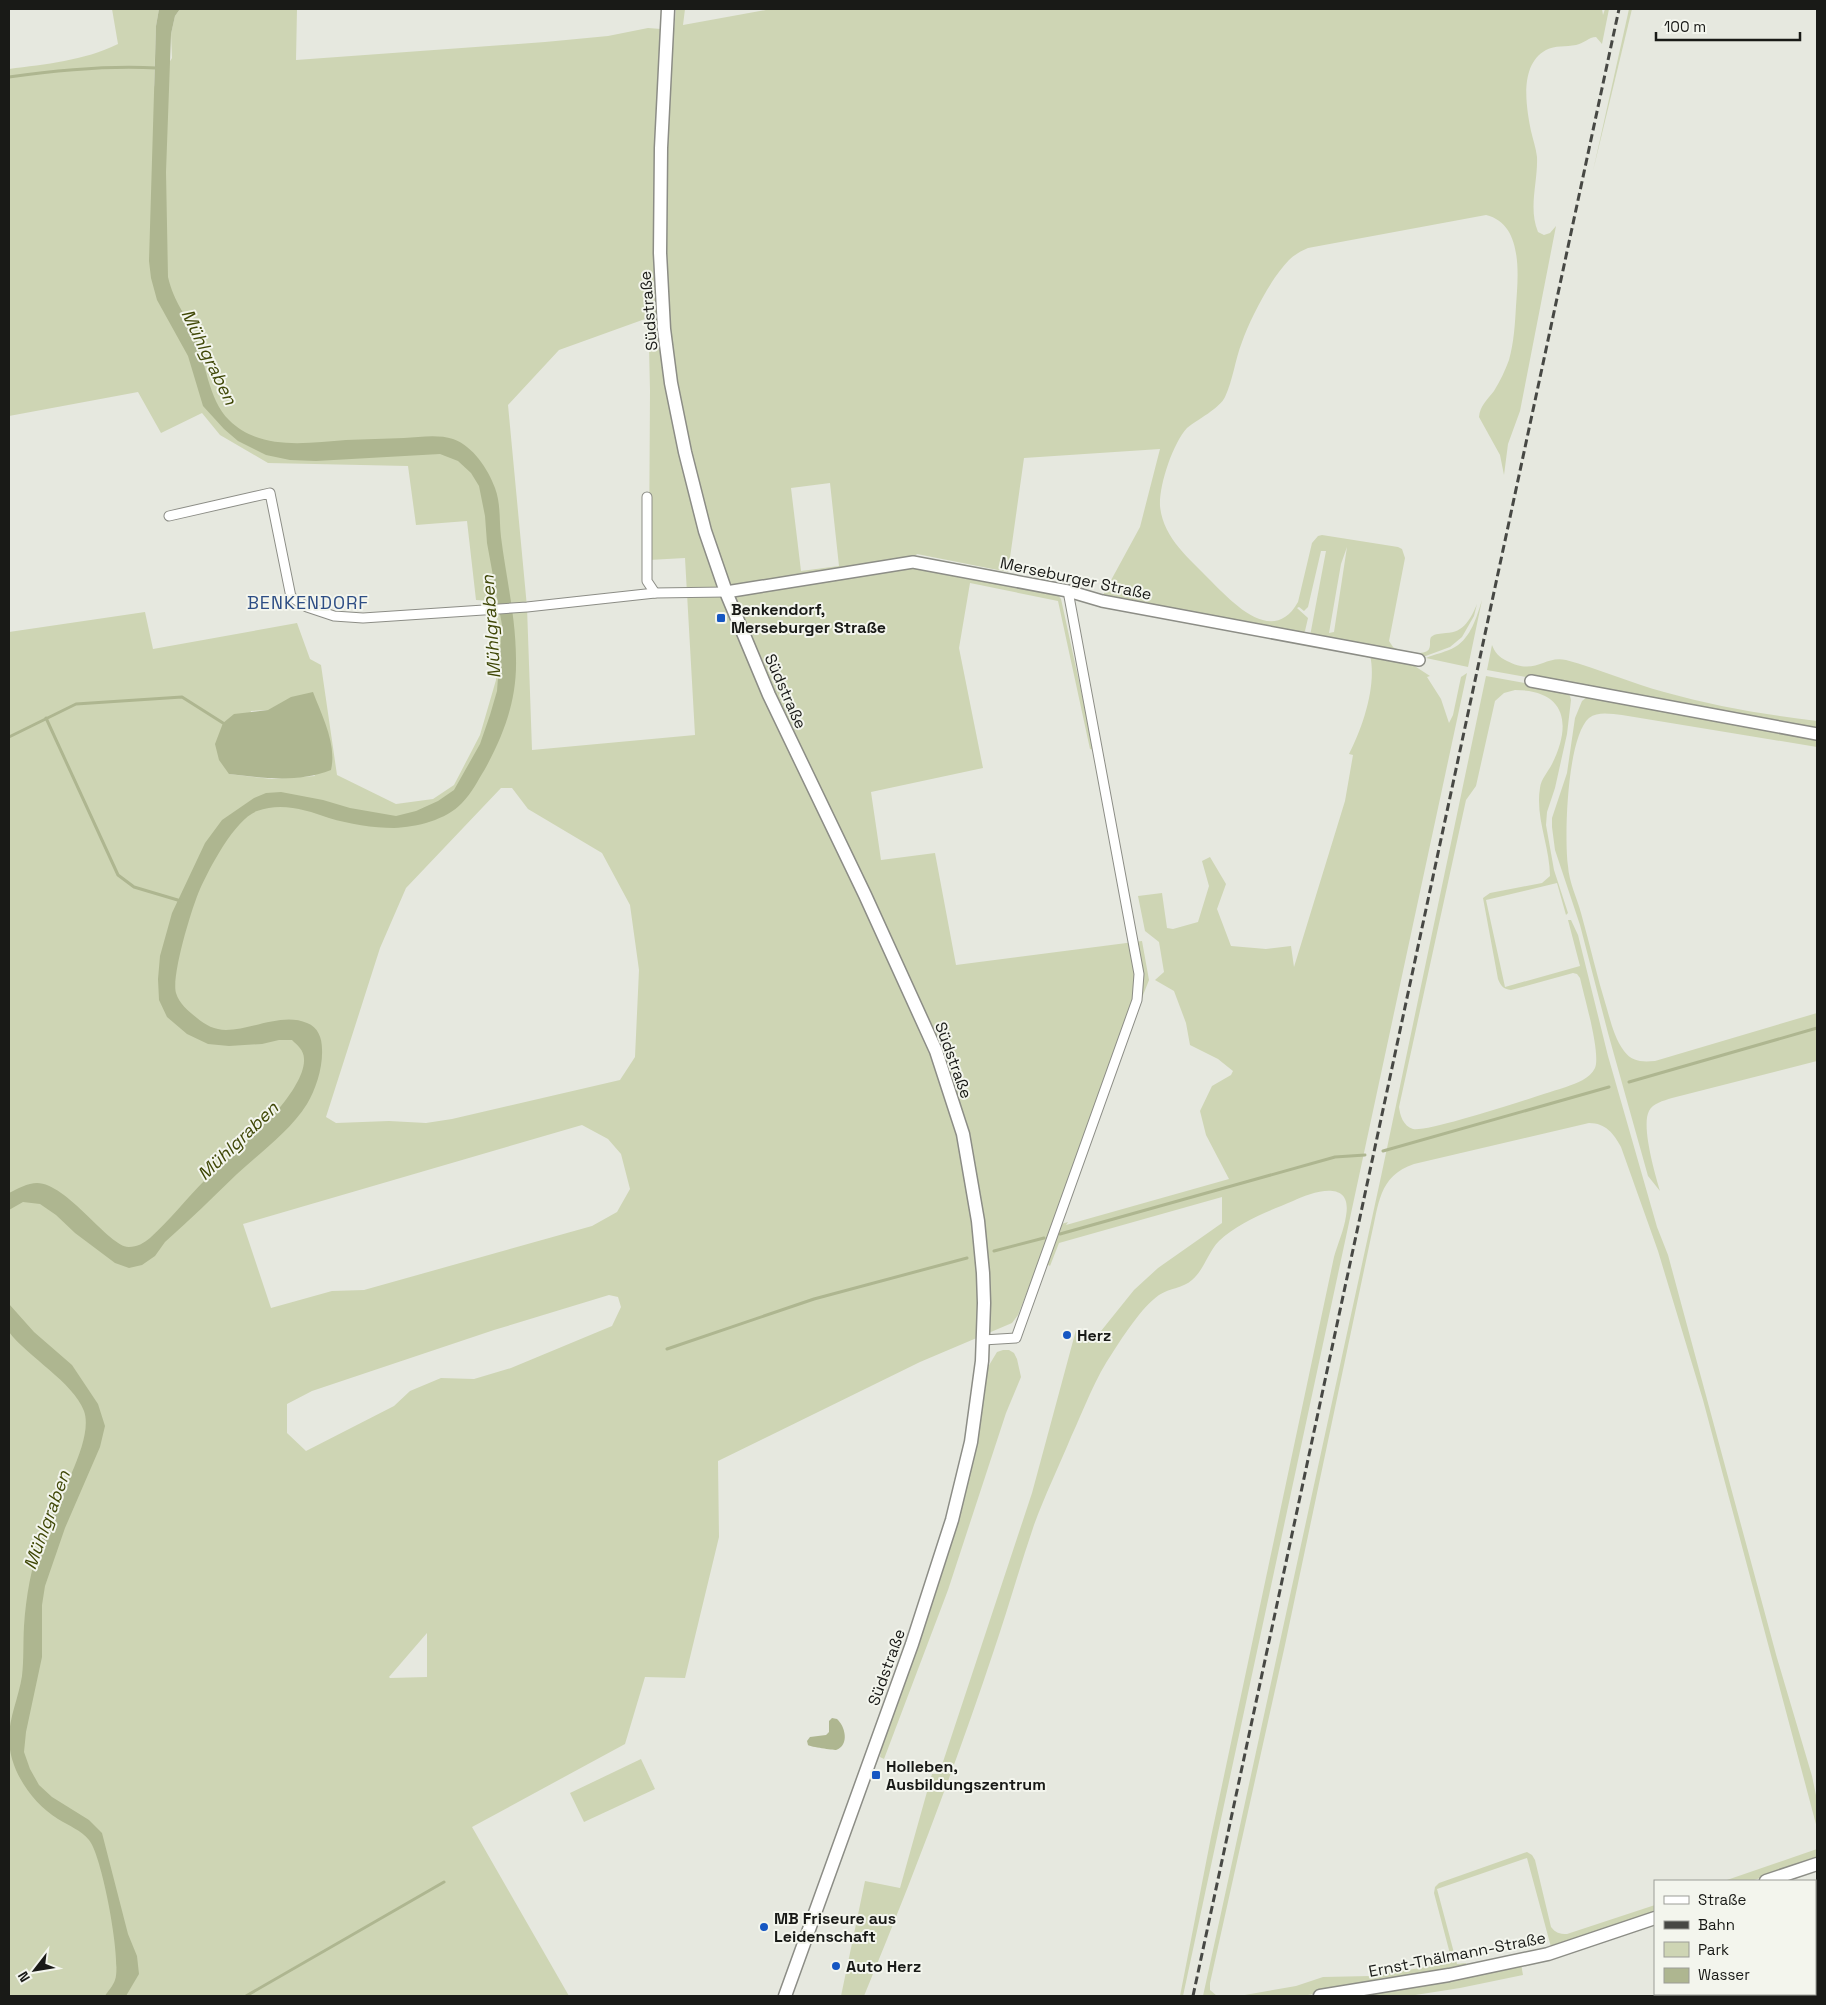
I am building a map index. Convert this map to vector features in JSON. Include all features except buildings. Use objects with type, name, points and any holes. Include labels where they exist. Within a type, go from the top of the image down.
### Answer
[{"type":"main road","name":"Südstraße","points":[[668,9],[665,30],[660,253],[664,329],[671,383],[684,452],[705,531],[726,592],[768,696],[865,895],[936,1051],[963,1134],[978,1221],[984,1303],[984,1340],[971,1442],[952,1520],[912,1644],[785,1996]]},
{"type":"main road","points":[[1769,1880],[1817,1864]]},
{"type":"main road","name":"Ernst-Thälmann-Straße","points":[[1320,1996],[1449,1975],[1539,1956],[1654,1918]]},
{"type":"street","points":[[169,516],[270,493],[291,597],[307,607],[334,616],[363,618],[493,610],[655,592],[726,592]]},
{"type":"street","points":[[647,497],[647,581],[655,592]]},
{"type":"street","name":"Merseburger Straße","points":[[726,592],[913,562],[1068,591],[1102,601],[1419,660]]},
{"type":"street","points":[[984,1340],[1016,1338],[1136,1000],[1140,974],[1068,591]]},
{"type":"street","points":[[1531,681],[1817,734]]},
{"type":"green space","points":[[112,9],[159,9],[156,26],[154,87],[172,58],[171,34],[175,16],[180,9],[297,9],[296,60],[545,42],[608,36],[648,28],[674,30],[676,9],[685,9],[683,25],[771,9],[1602,9],[1603,15],[1605,9],[1609,9],[1602,44],[1596,37],[1572,46],[1549,48],[1537,57],[1528,76],[1526,87],[1527,110],[1537,157],[1534,204],[1535,223],[1538,232],[1544,235],[1550,233],[1556,226],[1520,411],[1508,444],[1504,475],[1500,455],[1479,417],[1482,406],[1494,391],[1509,360],[1515,326],[1518,281],[1513,240],[1507,229],[1498,220],[1486,215],[1308,248],[1293,256],[1275,277],[1250,322],[1225,397],[1208,414],[1187,428],[1172,454],[1164,476],[1160,506],[1166,528],[1172,538],[1178,547],[1219,589],[1253,616],[1265,621],[1277,621],[1288,615],[1298,602],[1312,543],[1318,536],[1322,535],[1402,549],[1405,558],[1389,641],[1396,649],[1406,652],[1423,653],[1427,651],[1430,648],[1431,637],[1462,628],[1477,604],[1474,616],[1462,637],[1450,647],[1423,657],[1310,636],[1326,551],[1321,551],[1308,607],[1304,611],[1299,607],[1297,608],[1308,618],[1305,631],[1302,634],[1102,597],[1076,589],[1076,587],[1103,595],[1140,527],[1160,449],[1024,458],[1008,572],[917,554],[903,569],[923,568],[1058,595],[1061,599],[1094,750],[1090,749],[1058,601],[970,583],[959,648],[983,768],[871,792],[881,860],[935,853],[956,965],[1142,941],[1149,980],[1018,1315],[1012,1323],[920,1362],[718,1461],[719,1537],[685,1678],[645,1677],[625,1744],[472,1827],[569,1996],[9,1996],[9,632],[145,612],[153,649],[297,623],[310,659],[321,665],[337,775],[396,804],[433,799],[454,785],[480,735],[496,680],[497,622],[494,601],[476,600],[467,521],[416,525],[408,466],[268,463],[220,435],[202,413],[161,433],[138,392],[9,416],[9,69],[78,58],[118,44]],"holes":[[[645,319],[649,346],[650,391],[649,560],[685,558],[695,735],[532,750],[527,607],[508,405],[559,350]],[[830,483],[839,566],[801,571],[791,488]],[[1347,547],[1334,632],[1329,633],[1341,564]],[[268,710],[315,776],[272,779],[229,774],[251,711]],[[501,788],[512,788],[528,809],[602,853],[630,905],[639,970],[635,1057],[620,1080],[452,1119],[426,1123],[389,1121],[336,1123],[326,1117],[380,948],[406,888]],[[582,1125],[608,1139],[621,1154],[630,1189],[617,1212],[592,1226],[364,1290],[332,1291],[271,1308],[243,1224]],[[609,1295],[618,1297],[621,1307],[612,1326],[511,1368],[474,1379],[441,1378],[410,1391],[394,1406],[306,1451],[287,1433],[287,1404],[312,1391],[494,1330]],[[427,1633],[427,1677],[389,1677]]]},
{"type":"green space","points":[[1629,9],[1632,9],[1593,171]]},
{"type":"green space","points":[[1482,600],[1468,667],[1426,658],[1461,643],[1473,626]]},
{"type":"green space","points":[[1492,645],[1496,653],[1517,665],[1533,666],[1552,660],[1566,660],[1702,702],[1740,710],[1817,721],[1817,730],[1487,670]]},
{"type":"green space","points":[[1370,655],[1410,663],[1430,676],[1427,677],[1441,699],[1449,723],[1453,715],[1461,677],[1467,673],[1183,1996],[1180,1996],[1211,1837],[1334,1257],[1346,1216],[1347,1204],[1343,1196],[1337,1192],[1329,1191],[1310,1194],[1254,1218],[1227,1234],[1215,1245],[1200,1271],[1192,1280],[1185,1285],[1159,1295],[1146,1307],[1107,1362],[1090,1394],[1038,1514],[964,1737],[916,1867],[864,1996],[841,1996],[865,1881],[900,1888],[932,1774],[939,1774],[1032,1493],[1076,1330],[1097,1336],[1134,1290],[1158,1268],[1222,1223],[1222,1197],[1059,1243],[1050,1266],[1047,1264],[1061,1224],[1068,1222],[1066,1225],[1229,1179],[1206,1135],[1200,1111],[1212,1086],[1231,1075],[1233,1071],[1218,1059],[1190,1045],[1186,1023],[1174,991],[1155,980],[1164,972],[1159,942],[1145,931],[1138,896],[1162,893],[1167,928],[1173,929],[1198,922],[1209,886],[1202,861],[1210,857],[1226,884],[1217,909],[1231,946],[1266,949],[1291,946],[1294,967],[1345,801],[1353,755],[1349,754],[1364,719],[1370,692],[1372,667]]},
{"type":"green space","points":[[1486,676],[1564,690],[1571,700],[1567,734],[1555,788],[1547,812],[1546,825],[1554,870],[1568,913],[1566,915],[1557,883],[1486,900],[1505,987],[1580,966],[1568,920],[1571,920],[1578,935],[1608,1056],[1657,1227],[1668,1255],[1777,1658],[1812,1776],[1817,1800],[1817,1828],[1703,1400],[1658,1251],[1618,1142],[1605,1127],[1589,1123],[1414,1164],[1402,1169],[1393,1176],[1382,1193],[1379,1203],[1285,1645],[1210,1983],[1210,1990],[1217,1996],[1203,1996],[1382,1172]],"holes":[[[1515,690],[1545,696],[1554,703],[1560,712],[1563,723],[1558,749],[1542,782],[1539,799],[1539,810],[1548,854],[1550,876],[1542,883],[1490,893],[1483,898],[1498,979],[1503,987],[1511,990],[1573,973],[1577,974],[1580,978],[1594,1038],[1596,1050],[1595,1068],[1586,1078],[1566,1087],[1440,1125],[1413,1129],[1404,1123],[1399,1107],[1466,800],[1476,786],[1495,701],[1504,693]]]},
{"type":"green space","points":[[1587,697],[1817,739],[1817,747],[1622,715],[1596,714],[1589,718],[1582,729],[1576,745],[1567,811],[1566,833],[1569,872],[1612,1025],[1618,1041],[1627,1055],[1638,1060],[1655,1061],[1817,1013],[1817,1061],[1672,1098],[1651,1108],[1647,1118],[1648,1138],[1660,1191],[1648,1176],[1580,925],[1555,850],[1552,818],[1567,773],[1575,718],[1582,701]]},
{"type":"green space","points":[[1009,1350],[1014,1353],[1021,1377],[1006,1413],[948,1590],[884,1759],[880,1757],[883,1739],[946,1561],[959,1517],[981,1420],[988,1367],[997,1352]]},
{"type":"green space","points":[[641,1759],[655,1789],[584,1822],[570,1793]]},
{"type":"green space","points":[[1817,1849],[1817,1859],[1813,1861],[1754,1880],[1727,1880]]},
{"type":"green space","points":[[1527,1852],[1535,1860],[1551,1927],[1558,1933],[1567,1934],[1654,1905],[1654,1913],[1551,1947],[1527,1858],[1437,1889],[1457,1964],[1466,1963],[1465,1968],[1302,1996],[1239,1996],[1296,1986],[1323,1977],[1371,1976],[1438,1965],[1446,1959],[1449,1950],[1434,1893],[1435,1887],[1439,1883]]},
{"type":"green space","points":[[1521,1964],[1523,1975],[1460,1988],[1409,1996],[1350,1996]]},
{"type":"water","points":[[159,9],[180,9],[175,16],[171,34],[166,172],[168,277],[173,294],[192,328],[199,346],[216,402],[229,420],[241,430],[269,441],[300,443],[435,436],[453,439],[467,447],[479,459],[488,473],[498,500],[501,537],[516,644],[516,674],[512,703],[492,756],[469,795],[448,814],[431,822],[386,828],[345,822],[294,808],[266,808],[257,811],[240,823],[224,845],[200,889],[192,910],[179,957],[175,984],[177,997],[184,1007],[200,1021],[218,1029],[236,1029],[288,1019],[298,1020],[311,1025],[319,1033],[322,1045],[320,1070],[316,1085],[307,1104],[292,1123],[165,1242],[155,1256],[142,1265],[129,1268],[115,1263],[40,1204],[23,1202],[9,1210],[9,1193],[34,1183],[49,1186],[61,1193],[121,1245],[129,1247],[140,1244],[148,1240],[205,1180],[272,1116],[300,1078],[304,1065],[303,1053],[292,1040],[229,1046],[208,1044],[187,1034],[167,1017],[159,1000],[160,956],[172,913],[205,843],[222,820],[254,798],[266,793],[281,792],[323,800],[350,808],[396,816],[416,811],[438,801],[454,790],[480,744],[497,691],[502,625],[479,486],[471,473],[458,461],[440,454],[316,461],[290,460],[266,455],[238,441],[203,406],[188,356],[157,300],[149,261],[156,26]]},
{"type":"water","points":[[313,692],[330,740],[332,750],[331,770],[306,777],[293,778],[268,778],[229,774],[219,760],[215,744],[223,723],[234,714],[268,710],[291,697]]},
{"type":"water","points":[[9,1304],[34,1332],[72,1365],[98,1404],[105,1426],[100,1447],[65,1528],[45,1586],[42,1605],[42,1657],[26,1732],[24,1752],[30,1769],[39,1785],[52,1797],[89,1820],[102,1833],[128,1934],[137,1956],[139,1974],[126,1996],[105,1996],[115,1980],[116,1953],[110,1909],[100,1866],[94,1850],[86,1837],[48,1812],[31,1795],[18,1773],[10,1750],[9,1730],[22,1676],[25,1615],[32,1571],[47,1525],[78,1456],[84,1439],[86,1424],[84,1411],[70,1390],[9,1332]]},
{"type":"water","points":[[832,1718],[840,1722],[844,1731],[845,1740],[840,1748],[834,1750],[808,1745],[807,1741],[810,1737],[826,1735],[829,1732],[829,1721]]},
{"type":"waterway","points":[[9,77],[83,69],[157,68]]},
{"type":"waterway","points":[[9,737],[76,704],[182,697],[223,723]]},
{"type":"waterway","points":[[46,718],[118,875],[134,887],[181,901]]},
{"type":"waterway","points":[[1629,1082],[1817,1028]]},
{"type":"waterway","points":[[1383,1151],[1609,1087]]},
{"type":"waterway","points":[[1060,1234],[1335,1157],[1365,1155]]},
{"type":"waterway","points":[[994,1251],[1044,1238]]},
{"type":"waterway","points":[[667,1349],[814,1299],[967,1258]]},
{"type":"waterway","points":[[246,1996],[444,1882]]},
{"type":"railway","points":[[1193,1996],[1619,9]]},
{"type":"place","name":"Benkendorf, Merseburger Straße","points":[[721,618]]},
{"type":"place","name":"Herz","points":[[1067,1335]]},
{"type":"place","name":"Holleben, Ausbildungszentrum","points":[[876,1775]]},
{"type":"place","name":"MB Friseure aus Leidenschaft","points":[[764,1927]]},
{"type":"place","name":"Auto Herz","points":[[836,1966]]},
{"type":"district","name":"BENKENDORF","points":[[308,603]]},
{"type":"water label","name":"Mühlgraben","points":[[209,357]]},
{"type":"water label","name":"Mühlgraben","points":[[491,627]]},
{"type":"water label","name":"Mühlgraben","points":[[238,1141]]},
{"type":"water label","name":"Mühlgraben","points":[[47,1520]]}]
